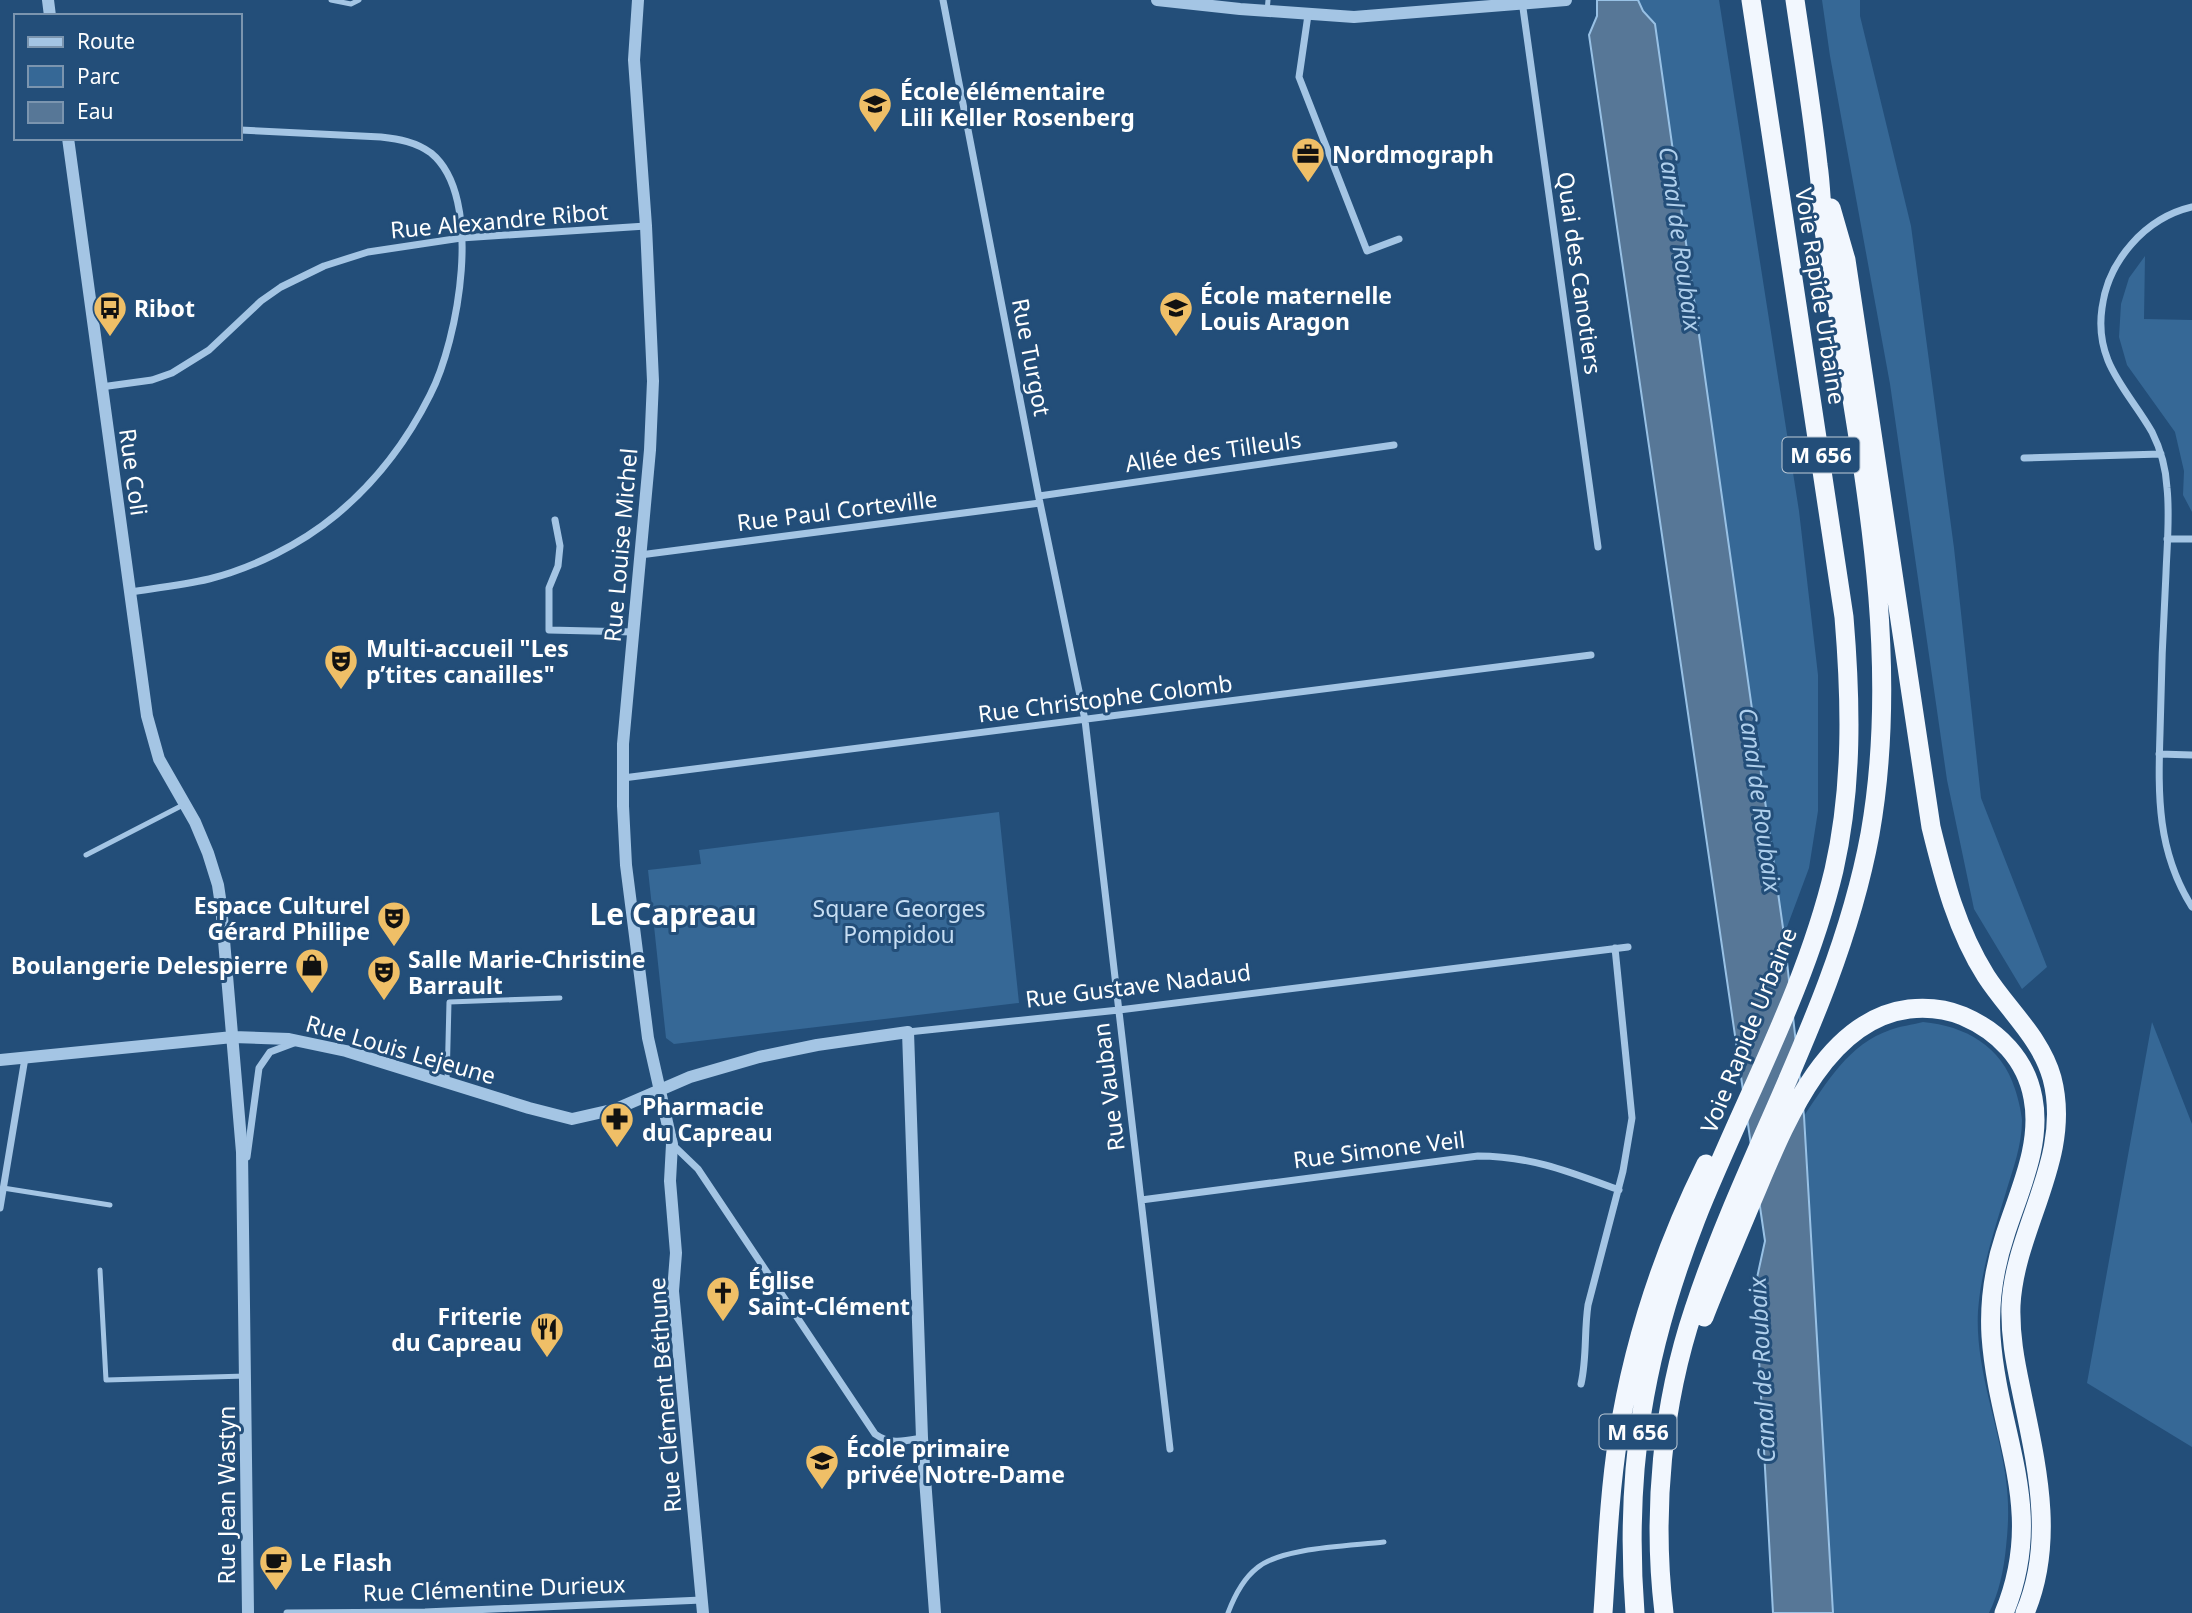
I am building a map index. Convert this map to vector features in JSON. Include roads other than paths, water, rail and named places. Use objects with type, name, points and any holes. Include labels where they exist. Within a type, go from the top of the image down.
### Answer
[{"type":"highway","name":"Voie Rapide Urbaine","points":[[1635,1613],[1632,1534],[1638,1423],[1659,1326],[1682,1256],[1785,1015],[1822,911],[1842,831],[1848,780],[1849,692],[1836,552],[1751,0]]},
{"type":"highway","name":"Voie Rapide Urbaine","points":[[1664,1613],[1660,1549],[1662,1466],[1686,1333],[1714,1252],[1840,949],[1862,870],[1876,790],[1882,712],[1876,575],[1854,415],[1823,224],[1819,167],[1795,0]]},
{"type":"highway","points":[[1819,167],[1846,260],[1931,827],[1947,894],[1971,951],[1985,975],[2037,1044],[2052,1078],[2056,1100],[2056,1138],[2023,1246],[2011,1303],[2013,1353],[2042,1506],[2040,1560],[2025,1613]]},
{"type":"highway","points":[[1662,1466],[1681,1388],[1711,1298],[1782,1133],[1812,1079],[1831,1054],[1860,1028],[1880,1017],[1899,1011],[1936,1008],[1978,1022],[2009,1047],[2029,1081],[2036,1117],[2035,1138],[1997,1263],[1991,1312],[1994,1360],[2019,1482],[2022,1511],[2022,1536],[2017,1570],[2004,1613]]},
{"type":"highway","points":[[1603,1613],[1606,1538],[1618,1438],[1626,1394],[1656,1279],[1671,1239],[1704,1170],[1785,1015]]},
{"type":"street","name":"Rue Louise Michel","points":[[638,0],[634,60],[646,226],[652,392],[650,450],[623,744],[623,778],[626,865],[632,920],[649,1049],[659,1091]]},
{"type":"street","name":"Rue Turgot","points":[[943,0],[1039,499],[1085,720]]},
{"type":"street","points":[[1157,0],[1268,6],[1308,15],[1354,17],[1566,0]]},
{"type":"street","name":"Quai des Canotiers","points":[[1523,2],[1598,547]]},
{"type":"street","points":[[1308,15],[1299,77],[1367,251],[1399,239]]},
{"type":"street","points":[[130,592],[208,579],[259,561],[314,532],[345,508],[388,462],[418,418],[443,363],[451,338],[459,295],[459,209],[448,175],[431,154],[420,146],[403,140],[381,137],[242,130]]},
{"type":"street","name":"Rue Coli","points":[[68,140],[150,732],[159,759],[205,845],[218,885],[233,1037]]},
{"type":"street","points":[[2192,207],[2165,217],[2136,239],[2106,287],[2101,310],[2104,347],[2110,369],[2153,434],[2161,453],[2168,491],[2159,754],[2160,807],[2164,839],[2174,870],[2192,907]]},
{"type":"street","name":"Rue Alexandre Ribot","points":[[102,387],[152,380],[189,365],[261,300],[324,266],[379,250],[461,238],[646,226]]},
{"type":"street","name":"Allée des Tilleuls","points":[[1039,499],[1394,445]]},
{"type":"street","points":[[2024,458],[2161,453]]},
{"type":"street","name":"Rue Paul Corteville","points":[[639,555],[1039,499]]},
{"type":"street","points":[[555,520],[559,546],[558,566],[549,588],[549,630],[633,632]]},
{"type":"street","points":[[2167,539],[2192,539]]},
{"type":"street","name":"Rue Christophe Colomb","points":[[623,778],[1591,654]]},
{"type":"street","name":"Rue Vauban","points":[[1085,720],[1170,1449]]},
{"type":"street","points":[[2159,754],[2192,755]]},
{"type":"street","name":"Rue Gustave Nadaud","points":[[659,1091],[698,1075],[759,1057],[817,1045],[1628,947]]},
{"type":"street","points":[[1581,1384],[1586,1359],[1585,1326],[1588,1306],[1619,1190],[1633,1118],[1615,948]]},
{"type":"street","points":[[908,1032],[922,1438],[935,1613]]},
{"type":"street","name":"Rue Louis Lejeune","points":[[0,1060],[233,1037],[303,1041],[346,1051],[572,1119],[616,1109],[659,1091]]},
{"type":"street","name":"Rue Jean Wastyn","points":[[233,1037],[243,1189],[248,1613]]},
{"type":"street","name":"Rue Jean Wastyn","points":[[243,1189],[259,1068],[270,1052],[303,1041]]},
{"type":"street","points":[[0,1208],[25,1058]]},
{"type":"street","name":"Rue Clément Béthune","points":[[659,1091],[672,1144],[670,1186],[676,1247],[673,1291],[702,1606]]},
{"type":"street","points":[[672,1144],[698,1169],[875,1434],[883,1440],[893,1442],[922,1438]]},
{"type":"street","name":"Rue Simone Veil","points":[[1141,1200],[1478,1156],[1539,1162],[1619,1190]]},
{"type":"street","name":"Rue Clémentine Durieux","points":[[287,1613],[702,1606]]},
{"type":"lane","points":[[331,0],[351,4],[359,0]]},
{"type":"lane","points":[[86,855],[184,804]]},
{"type":"lane","points":[[447,1083],[449,1002],[560,998]]},
{"type":"lane","points":[[4,1188],[110,1205]]},
{"type":"lane","name":"Rue Jean Wastyn","points":[[100,1270],[106,1380],[246,1376]]},
{"type":"lane","points":[[1228,1613],[1234,1595],[1257,1567],[1284,1554],[1384,1542]]},
{"type":"water","name":"Canal de Roubaix","points":[[1597,0],[1638,0],[1643,11],[1655,24],[1784,935],[1804,1116],[1833,1613],[1773,1613],[1755,1287],[1765,1241],[1589,35],[1597,16]]},
{"type":"place","name":"École élémentaire Lili Keller Rosenberg","points":[[875,134]]},
{"type":"place","name":"Nordmograph","points":[[1308,184]]},
{"type":"place","name":"Ribot","points":[[110,338]]},
{"type":"place","name":"École maternelle Louis Aragon","points":[[1176,338]]},
{"type":"place","name":"Multi-accueil \"Les p’tites canailles\"","points":[[341,691]]},
{"type":"place","name":"Espace Culturel Gérard Philipe","points":[[394,948]]},
{"type":"place","name":"Boulangerie Delespierre","points":[[312,995]]},
{"type":"place","name":"Salle Marie-Christine Barrault","points":[[384,1002]]},
{"type":"place","name":"Pharmacie du Capreau","points":[[617,1149]]},
{"type":"place","name":"Église Saint-Clément","points":[[723,1323]]},
{"type":"place","name":"Friterie du Capreau","points":[[547,1359]]},
{"type":"place","name":"École primaire privée Notre-Dame","points":[[822,1491]]},
{"type":"place","name":"Le Flash","points":[[276,1592]]},
{"type":"district","name":"Le Capreau","points":[[673,913]]},
{"type":"park label","name":"Square Georges Pompidou","points":[[899,921]]}]
